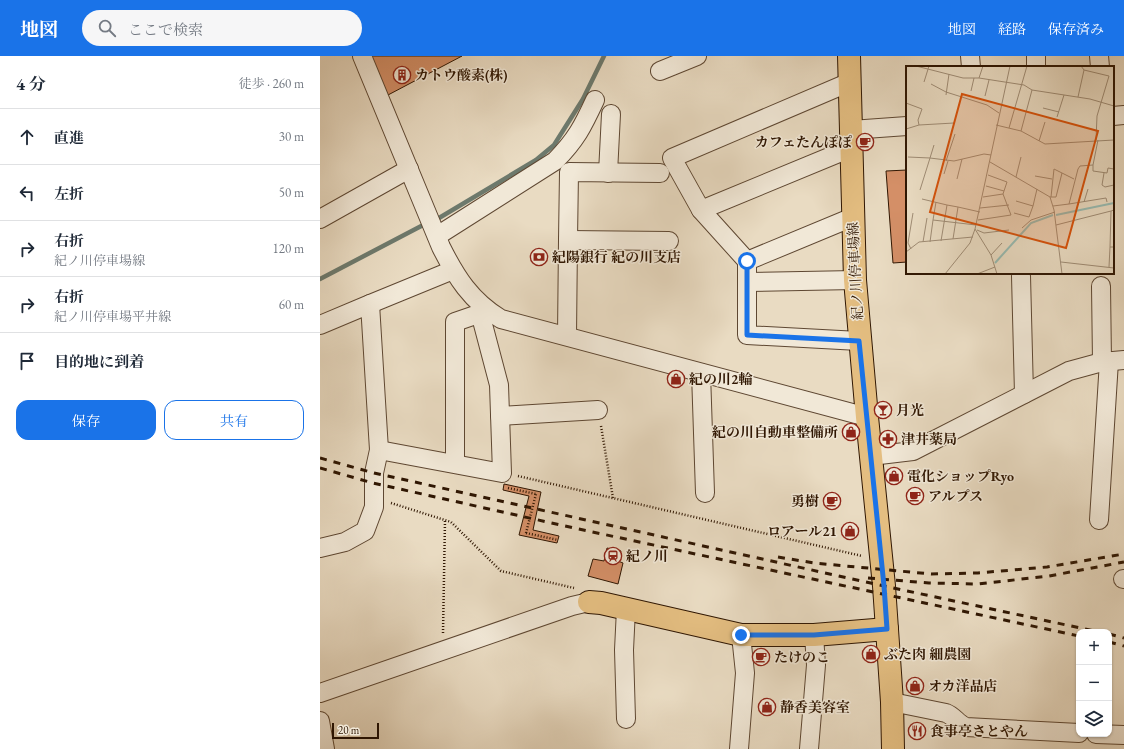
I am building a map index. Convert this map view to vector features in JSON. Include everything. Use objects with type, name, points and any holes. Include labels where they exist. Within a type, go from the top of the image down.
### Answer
[{"type":"main road","name":"紀ノ川停車場線","points":[[849,56],[855,280],[859,341],[887,629],[892,702],[893,749]]},
{"type":"main road","points":[[589,602],[601,603],[741,635],[814,635],[887,629]]},
{"type":"street","points":[[362,56],[433,227],[453,270],[483,312],[499,385],[503,480],[455,463],[379,450]]},
{"type":"street","points":[[660,71],[697,56]]},
{"type":"street","points":[[970,56],[971,66]]},
{"type":"street","points":[[1099,56],[1100,66]]},
{"type":"street","points":[[850,82],[672,158],[701,210],[747,261],[747,335],[859,341]]},
{"type":"street","points":[[433,227],[555,161],[569,147],[581,130],[595,100]]},
{"type":"street","points":[[608,172],[611,114]]},
{"type":"street","points":[[1114,116],[1124,115]]},
{"type":"street","points":[[701,210],[851,139],[906,126]]},
{"type":"street","points":[[320,219],[409,169]]},
{"type":"street","points":[[567,336],[569,172],[660,173]]},
{"type":"street","points":[[747,261],[853,217]]},
{"type":"street","points":[[568,240],[669,241]]},
{"type":"street","points":[[320,325],[453,270]]},
{"type":"street","points":[[1021,276],[1024,394]]},
{"type":"street","points":[[747,282],[855,280]]},
{"type":"street","points":[[1099,520],[1112,361],[1102,286]]},
{"type":"street","points":[[320,548],[345,542],[365,531],[374,507],[374,473],[379,450],[370,304]]},
{"type":"street","points":[[455,463],[454,322],[483,312],[501,319],[866,417]]},
{"type":"street","points":[[871,456],[913,451],[1069,372],[1112,361]]},
{"type":"street","points":[[701,373],[705,492]]},
{"type":"street","points":[[500,416],[598,410]]},
{"type":"street","points":[[320,693],[572,606],[589,602]]},
{"type":"street","points":[[626,609],[624,650],[626,718]]},
{"type":"street","points":[[739,749],[745,673],[741,635]]},
{"type":"street","points":[[808,749],[816,665],[814,635]]},
{"type":"street","points":[[892,702],[946,713],[962,726],[966,727],[1076,733]]},
{"type":"street","points":[[320,721],[324,749]]},
{"type":"street","points":[[1112,735],[1124,736]]},
{"type":"path","points":[[598,410],[613,498]]},
{"type":"path","points":[[503,480],[613,498],[881,560]]},
{"type":"path","points":[[503,480],[536,494],[526,533],[558,540]]},
{"type":"path","points":[[374,497],[451,522],[501,572],[590,592],[589,602]]},
{"type":"path","points":[[443,651],[445,520]]},
{"type":"building","name":"カトウ酸素(株)","points":[[371,56],[462,56],[388,95]]},
{"type":"building","points":[[906,170],[906,262],[893,263],[886,171]]},
{"type":"building","points":[[504,484],[541,492],[533,530],[559,536],[557,543],[519,535],[529,496],[503,490]]},
{"type":"building","points":[[607,548],[621,551],[618,561],[623,563],[618,584],[588,576],[593,559],[604,561]]},
{"type":"waterway","points":[[434,221],[536,160],[554,145],[583,99],[604,56]]},
{"type":"waterway","points":[[320,279],[427,223]]},
{"type":"railway","points":[[320,458],[374,473],[1085,629]]},
{"type":"railway","points":[[320,468],[373,483],[574,528],[1076,635]]},
{"type":"railway","points":[[778,557],[814,563],[931,574],[978,573],[1047,567],[1124,554]]},
{"type":"railway","points":[[868,578],[929,583],[978,584],[1049,576],[1124,562]]},
{"type":"railway","points":[[1112,635],[1124,638]]},
{"type":"railway","points":[[1112,643],[1124,646]]},
{"type":"place","name":"カトウ酸素(株)","points":[[402,75]]},
{"type":"place","name":"カフェたんぽぽ","points":[[865,142]]},
{"type":"place","name":"紀陽銀行 紀の川支店","points":[[539,257]]},
{"type":"place","name":"紀の川2輪","points":[[676,379]]},
{"type":"place","name":"月光","points":[[883,410]]},
{"type":"place","name":"紀の川自動車整備所","points":[[851,432]]},
{"type":"place","name":"津井薬局","points":[[888,439]]},
{"type":"place","name":"電化ショップRyo","points":[[894,476]]},
{"type":"place","name":"アルプス","points":[[915,496]]},
{"type":"place","name":"勇樹","points":[[832,501]]},
{"type":"place","name":"ロアール21","points":[[850,531]]},
{"type":"place","name":"紀ノ川","points":[[613,556]]},
{"type":"place","name":"ぶた肉 細農園","points":[[871,654]]},
{"type":"place","name":"たけのこ","points":[[761,657]]},
{"type":"place","name":"オカ洋品店","points":[[915,686]]},
{"type":"place","name":"静香美容室","points":[[767,707]]},
{"type":"place","name":"食事亭さとやん","points":[[917,731]]},
{"type":"route","points":[[741,635],[791,636],[840,634],[887,629],[859,341],[747,335],[747,261]]}]
